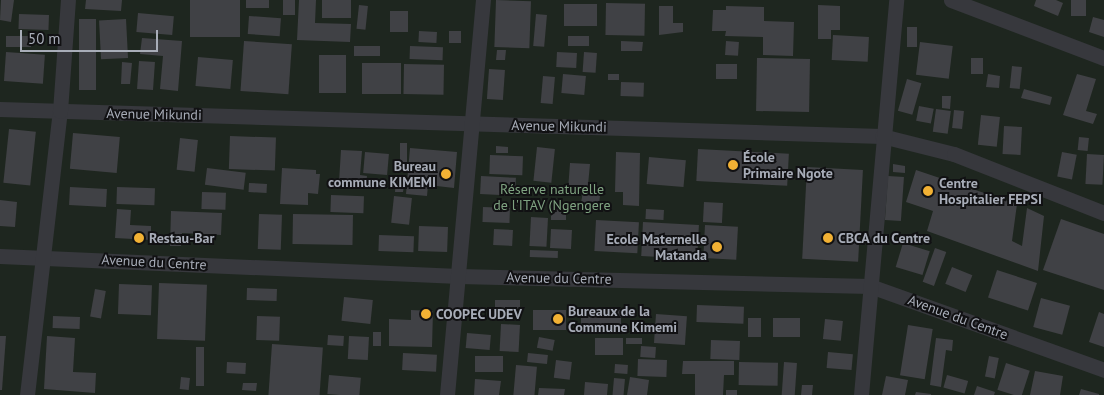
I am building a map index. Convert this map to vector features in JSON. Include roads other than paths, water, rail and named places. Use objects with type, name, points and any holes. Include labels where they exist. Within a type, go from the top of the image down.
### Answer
[{"type":"street","points":[[27,395],[60,111],[68,0]]},
{"type":"street","points":[[447,395],[483,0]]},
{"type":"street","points":[[861,395],[882,136],[896,0]]},
{"type":"street","points":[[951,0],[1104,58]]},
{"type":"street","name":"Avenue Mikundi","points":[[0,109],[472,125],[882,136],[954,154],[1104,213]]},
{"type":"street","name":"Avenue du Centre","points":[[0,256],[459,276],[870,286],[1104,370]]},
{"type":"place","name":"École Primaire Ngote","points":[[733,165]]},
{"type":"place","name":"Bureau commune KIMEMI","points":[[446,174]]},
{"type":"place","name":"Centre Hospitalier FEPSI","points":[[928,191]]},
{"type":"place","name":"Restau-Bar","points":[[139,238]]},
{"type":"place","name":"CBCA du Centre","points":[[828,238]]},
{"type":"place","name":"Ecole Maternelle Matanda","points":[[717,247]]},
{"type":"place","name":"COOPEC UDEV","points":[[426,314]]},
{"type":"place","name":"Bureaux de la Commune Kimemi","points":[[558,319]]},
{"type":"park label","name":"Réserve naturelle de l'ITAV (Ngengere","points":[[552,197]]}]
